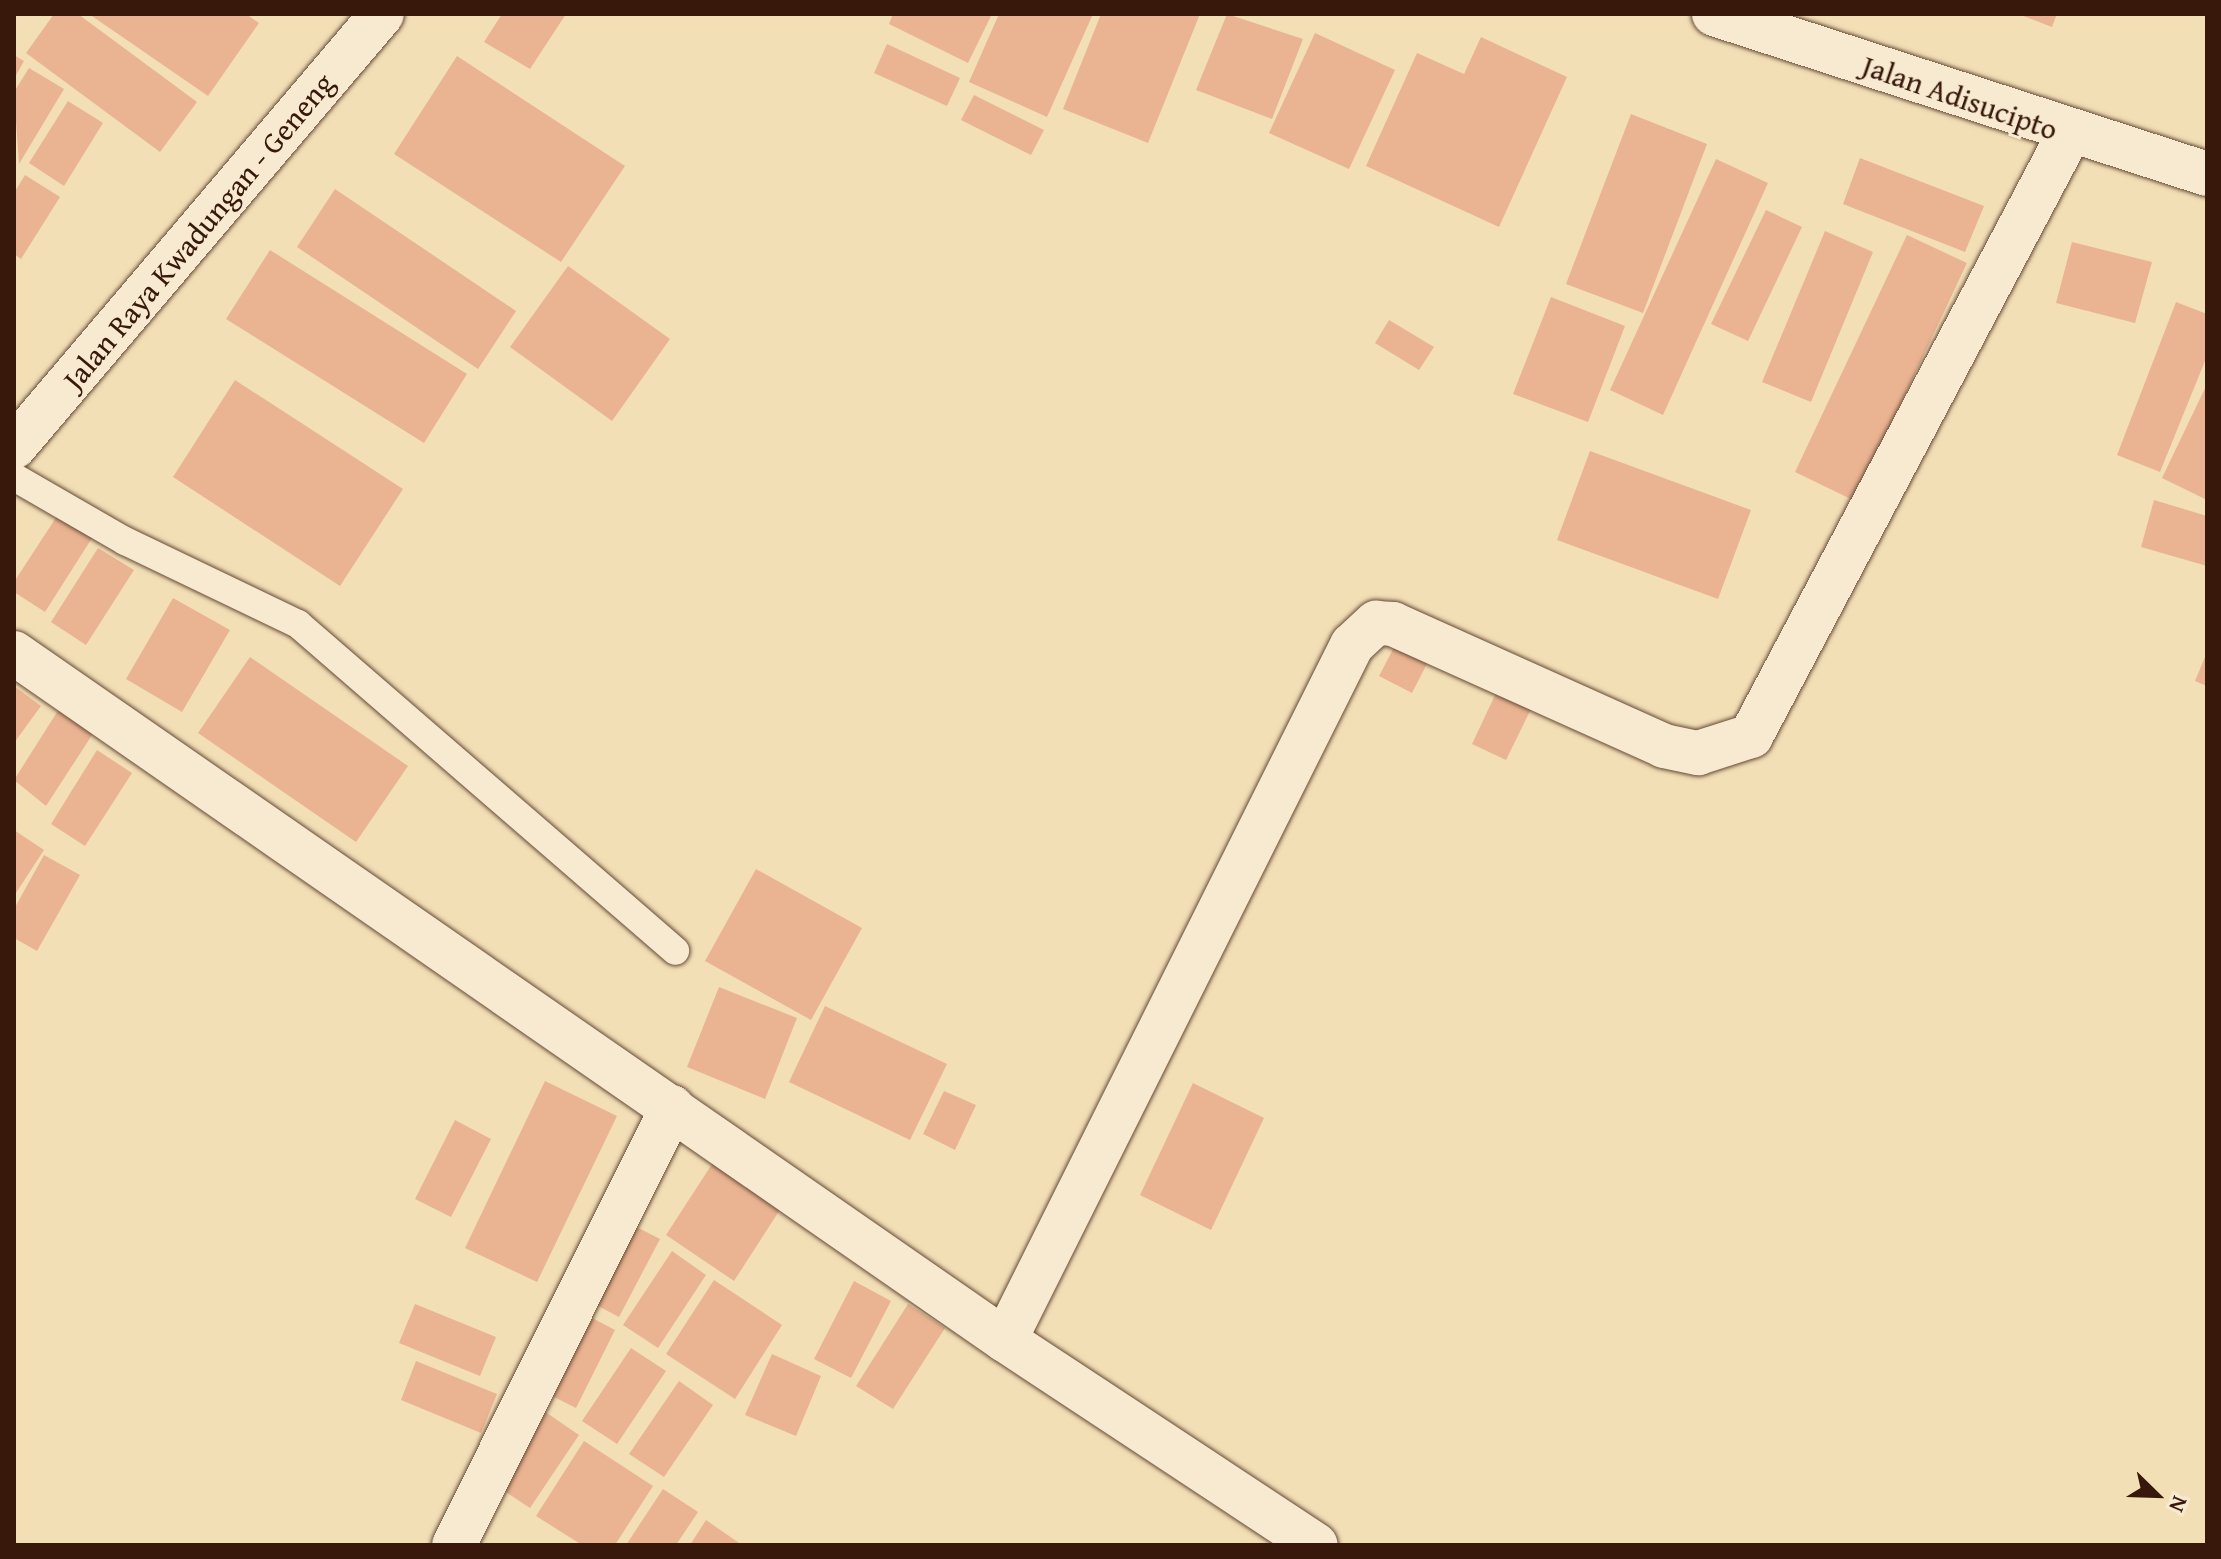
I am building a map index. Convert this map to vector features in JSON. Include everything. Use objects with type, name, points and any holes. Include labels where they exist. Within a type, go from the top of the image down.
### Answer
[{"type":"street","name":"Jalan Raya Kwadungan - Geneng","points":[[14,447],[382,14]]},
{"type":"street","name":"Jalan Adisucipto","points":[[1714,14],[2069,134],[2207,174]]},
{"type":"street","points":[[1005,1340],[1352,645],[1376,623],[1393,624],[1664,746],[1698,753],[1751,736],[2069,134]]},
{"type":"street","points":[[14,653],[1005,1340],[1316,1545]]},
{"type":"street","points":[[454,1545],[672,1107]]},
{"type":"lane","points":[[14,477],[125,541],[298,624],[675,951]]},
{"type":"building","points":[[54,14],[78,14],[197,102],[160,152],[26,53]]},
{"type":"building","points":[[89,14],[246,14],[259,23],[208,96]]},
{"type":"building","points":[[502,14],[566,14],[530,69],[484,42]]},
{"type":"building","points":[[893,14],[992,14],[968,63],[889,24]]},
{"type":"building","points":[[999,14],[1093,14],[1047,117],[969,82]]},
{"type":"building","points":[[1101,14],[1200,14],[1148,143],[1063,109]]},
{"type":"building","points":[[1227,14],[1303,39],[1272,119],[1196,90]]},
{"type":"building","points":[[2018,14],[2057,14],[2052,27]]},
{"type":"building","points":[[1315,33],[1395,70],[1349,169],[1269,133]]},
{"type":"building","points":[[1481,37],[1567,77],[1499,227],[1366,166],[1417,53],[1464,74]]},
{"type":"building","points":[[887,44],[960,78],[947,106],[874,73]]},
{"type":"building","points":[[14,55],[24,61],[14,79]]},
{"type":"building","points":[[457,56],[625,166],[561,262],[394,154]]},
{"type":"building","points":[[29,68],[64,89],[19,164],[14,92]]},
{"type":"building","points":[[974,95],[1044,130],[1031,155],[961,120]]},
{"type":"building","points":[[68,101],[103,123],[64,186],[29,163]]},
{"type":"building","points":[[1631,114],[1707,144],[1643,313],[1566,284]]},
{"type":"building","points":[[1860,158],[1984,206],[1965,252],[1843,204]]},
{"type":"building","points":[[1716,159],[1768,183],[1663,415],[1610,390]]},
{"type":"building","points":[[25,175],[60,197],[21,259],[14,254],[14,193]]},
{"type":"building","points":[[335,189],[516,311],[478,369],[297,247]]},
{"type":"building","points":[[1766,210],[1802,227],[1748,341],[1711,324]]},
{"type":"building","points":[[1825,231],[1873,252],[1811,402],[1762,382]]},
{"type":"building","points":[[1907,235],[1967,263],[1855,501],[1795,472]]},
{"type":"building","points":[[2072,242],[2152,262],[2135,323],[2056,303]]},
{"type":"building","points":[[270,250],[467,374],[424,443],[226,319]]},
{"type":"building","points":[[568,266],[670,339],[612,421],[510,347]]},
{"type":"building","points":[[1551,297],[1625,326],[1588,422],[1513,394]]},
{"type":"building","points":[[2176,302],[2207,314],[2207,356],[2160,472],[2117,455]]},
{"type":"building","points":[[1389,320],[1434,347],[1419,370],[1375,343]]},
{"type":"building","points":[[235,380],[403,489],[340,586],[173,477]]},
{"type":"building","points":[[2207,384],[2207,500],[2162,478]]},
{"type":"building","points":[[1590,451],[1751,510],[1718,599],[1557,540]]},
{"type":"building","points":[[2154,500],[2207,516],[2207,566],[2141,547]]},
{"type":"building","points":[[57,516],[92,538],[45,612],[14,592],[14,582]]},
{"type":"building","points":[[98,548],[134,570],[86,645],[51,622]]},
{"type":"building","points":[[173,598],[230,630],[182,712],[126,679]]},
{"type":"building","points":[[1399,638],[1432,654],[1412,693],[1379,676]]},
{"type":"building","points":[[2207,652],[2207,686],[2195,681]]},
{"type":"building","points":[[250,657],[408,766],[356,842],[198,733]]},
{"type":"building","points":[[14,686],[41,706],[14,743]]},
{"type":"building","points":[[1496,693],[1531,709],[1506,760],[1472,744]]},
{"type":"building","points":[[59,709],[94,732],[46,806],[14,780]]},
{"type":"building","points":[[97,750],[132,773],[85,846],[51,824]]},
{"type":"building","points":[[14,830],[44,850],[14,896]]},
{"type":"building","points":[[44,855],[80,875],[37,951],[14,938],[14,909]]},
{"type":"building","points":[[756,869],[862,928],[811,1020],[705,961]]},
{"type":"building","points":[[719,987],[797,1018],[765,1099],[687,1067]]},
{"type":"building","points":[[825,1006],[947,1064],[910,1140],[789,1082]]},
{"type":"building","points":[[545,1081],[617,1116],[537,1282],[465,1248]]},
{"type":"building","points":[[1193,1083],[1264,1118],[1211,1230],[1140,1195]]},
{"type":"building","points":[[944,1091],[976,1105],[955,1150],[923,1134]]},
{"type":"building","points":[[455,1120],[491,1139],[451,1217],[415,1199]]},
{"type":"building","points":[[714,1161],[783,1205],[734,1281],[666,1235]]},
{"type":"building","points":[[623,1220],[660,1239],[619,1317],[583,1298]]},
{"type":"building","points":[[672,1251],[706,1275],[658,1348],[623,1325]]},
{"type":"building","points":[[714,1280],[782,1325],[735,1399],[666,1354]]},
{"type":"building","points":[[854,1281],[891,1301],[851,1378],[814,1359]]},
{"type":"building","points":[[415,1304],[496,1337],[480,1376],[399,1343]]},
{"type":"building","points":[[908,1304],[945,1328],[893,1409],[856,1386]]},
{"type":"building","points":[[579,1311],[615,1330],[576,1408],[538,1389]]},
{"type":"building","points":[[631,1348],[666,1371],[617,1444],[582,1421]]},
{"type":"building","points":[[772,1354],[821,1376],[796,1436],[745,1415]]},
{"type":"building","points":[[416,1361],[497,1394],[481,1433],[401,1400]]},
{"type":"building","points":[[679,1381],[713,1405],[664,1477],[629,1454]]},
{"type":"building","points":[[544,1411],[579,1435],[530,1508],[495,1485]]},
{"type":"building","points":[[584,1441],[653,1486],[615,1545],[582,1545],[536,1516]]},
{"type":"building","points":[[663,1489],[698,1512],[676,1545],[626,1545]]},
{"type":"building","points":[[706,1520],[742,1545],[690,1545]]}]
